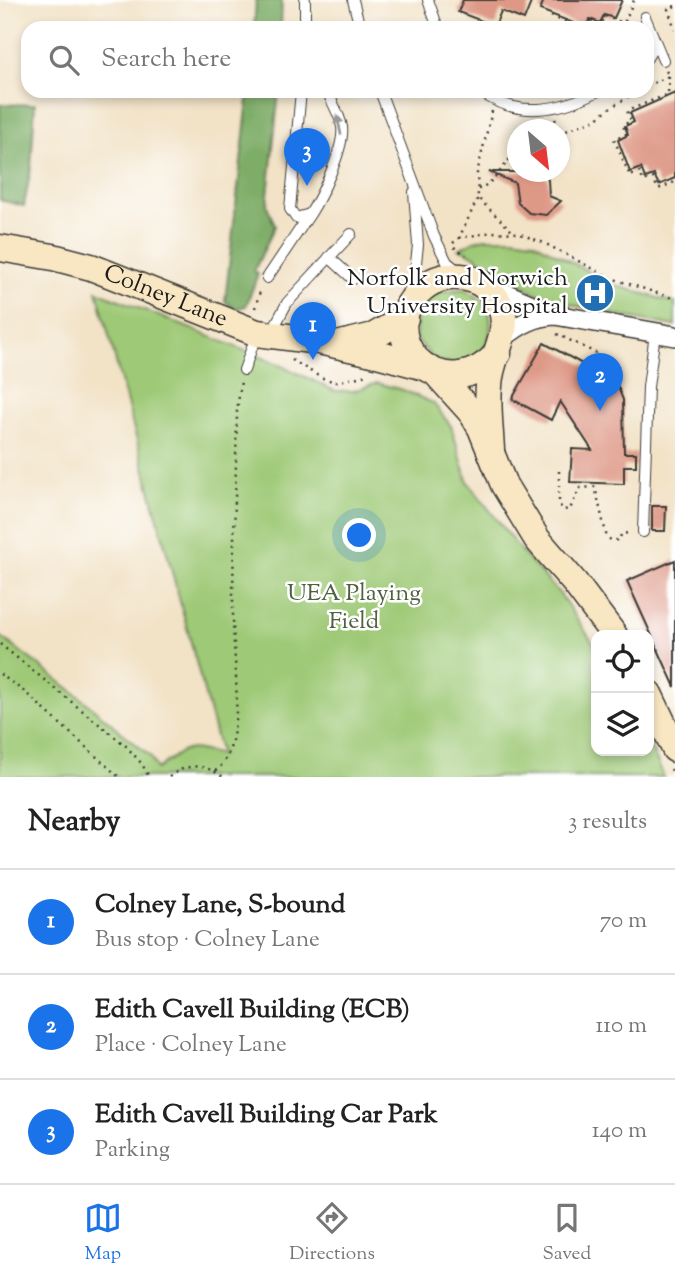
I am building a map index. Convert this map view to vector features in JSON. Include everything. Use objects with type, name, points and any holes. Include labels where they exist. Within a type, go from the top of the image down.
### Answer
[{"type":"street","name":"Colney Lane","points":[[0,248],[91,267],[260,329],[377,354],[453,377],[471,374],[486,366],[501,345],[529,320],[542,316],[551,322]]},
{"type":"street","name":"Colney Lane","points":[[332,346],[374,335],[408,309],[422,288],[435,280],[450,276],[472,280],[551,322],[665,335]]},
{"type":"street","points":[[472,280],[489,290],[503,312],[501,345],[491,370],[489,386],[499,463]]},
{"type":"street","points":[[408,309],[405,332],[408,346],[415,358],[431,370],[472,413],[537,539],[610,630]]},
{"type":"street","points":[[654,705],[675,749]]},
{"type":"lane","points":[[305,0],[305,21]]},
{"type":"lane","points":[[354,0],[358,21]]},
{"type":"lane","points":[[428,0],[436,21]]},
{"type":"lane","points":[[645,17],[647,21]]},
{"type":"lane","points":[[654,38],[664,64]]},
{"type":"lane","points":[[300,98],[290,209],[296,218],[310,214]]},
{"type":"lane","points":[[267,278],[322,194],[342,138],[342,125],[330,98]]},
{"type":"lane","points":[[383,98],[442,254],[447,262],[472,280]]},
{"type":"lane","points":[[491,98],[529,111],[551,110],[581,98]]},
{"type":"lane","points":[[408,309],[418,245],[412,178]]},
{"type":"lane","points":[[244,370],[260,329],[351,234]]},
{"type":"lane","points":[[329,257],[354,279]]},
{"type":"lane","points":[[643,533],[648,387],[665,335]]},
{"type":"path","points":[[625,21],[634,0]]},
{"type":"path","points":[[675,6],[667,9],[675,29]]},
{"type":"path","points":[[551,16],[563,21]]},
{"type":"path","points":[[602,21],[604,16],[618,21]]},
{"type":"path","points":[[664,64],[669,76],[668,94],[627,111],[631,121],[623,125],[626,134],[614,139],[630,176],[640,172],[643,181],[653,178],[658,189],[675,182]]},
{"type":"path","points":[[654,83],[669,76]]},
{"type":"path","points":[[570,129],[596,119],[628,98]]},
{"type":"path","points":[[451,245],[459,238],[478,198],[477,173],[487,128],[498,102]]},
{"type":"path","points":[[477,189],[492,183],[507,162]]},
{"type":"path","points":[[478,198],[512,232]]},
{"type":"path","points":[[459,238],[492,232],[512,232],[544,243],[611,278],[675,299]]},
{"type":"path","points":[[260,329],[259,292],[267,278]]},
{"type":"path","points":[[551,322],[608,359]]},
{"type":"path","points":[[215,771],[221,767],[228,752],[236,712],[233,615],[237,411],[244,370]]},
{"type":"path","points":[[559,471],[559,504],[563,510],[570,509],[580,488],[595,487],[607,538],[614,541],[620,539],[621,534],[643,533]]},
{"type":"path","points":[[0,644],[126,746],[142,764],[149,777]]},
{"type":"path","points":[[0,674],[26,693],[119,777]]},
{"type":"path","points":[[169,777],[181,767],[198,766],[215,771],[223,777]]},
{"type":"green space","points":[[256,0],[282,0],[281,21],[254,21]]},
{"type":"green space","points":[[248,98],[278,98],[267,205],[275,226],[254,271],[258,274],[246,306],[235,309],[225,301]]},
{"type":"green space","points":[[35,104],[31,168],[24,206],[0,200],[0,105]]},
{"type":"green space","points":[[485,238],[533,241],[611,284],[675,303],[675,326],[590,310],[537,294],[459,249]]},
{"type":"green space","points":[[465,289],[486,306],[491,323],[487,341],[483,349],[470,361],[458,364],[434,360],[416,338],[417,311],[437,291]]},
{"type":"green space","name":"UEA Playing Field","points":[[97,291],[278,364],[335,391],[353,391],[377,383],[403,390],[433,403],[451,426],[468,482],[521,551],[560,594],[591,640],[591,756],[654,754],[664,777],[0,777],[0,636],[70,689],[150,756],[157,769],[186,750],[221,755]]},
{"type":"building","points":[[463,0],[532,0],[524,20],[501,11],[497,21],[482,21],[458,12]]},
{"type":"building","points":[[544,0],[622,0],[614,18],[604,15],[601,21],[568,21],[540,10]]},
{"type":"building","points":[[675,93],[675,178],[659,185],[654,175],[645,178],[641,168],[630,172],[618,140],[628,135],[625,126],[634,122],[630,113]]},
{"type":"building","points":[[489,172],[507,172],[507,180]]},
{"type":"building","points":[[513,182],[548,182],[549,196],[561,201],[546,215],[529,213],[518,203]]},
{"type":"building","points":[[544,343],[608,378],[618,387],[623,400],[624,453],[636,453],[636,466],[624,466],[624,484],[570,482],[572,449],[592,450],[560,401],[551,420],[512,399]]},
{"type":"building","points":[[652,506],[666,506],[665,531],[652,531]]},
{"type":"building","points":[[675,560],[675,687],[654,641],[654,630],[649,630],[627,581]]},
{"type":"place","name":"Edith Cavell Building Car Park","points":[[307,186]]},
{"type":"place","name":"Norfolk and Norwich University Hospital","points":[[595,293]]},
{"type":"place","name":"Colney Lane, S-bound","points":[[313,360]]},
{"type":"place","name":"Edith Cavell Building (ECB)","points":[[600,411]]}]
